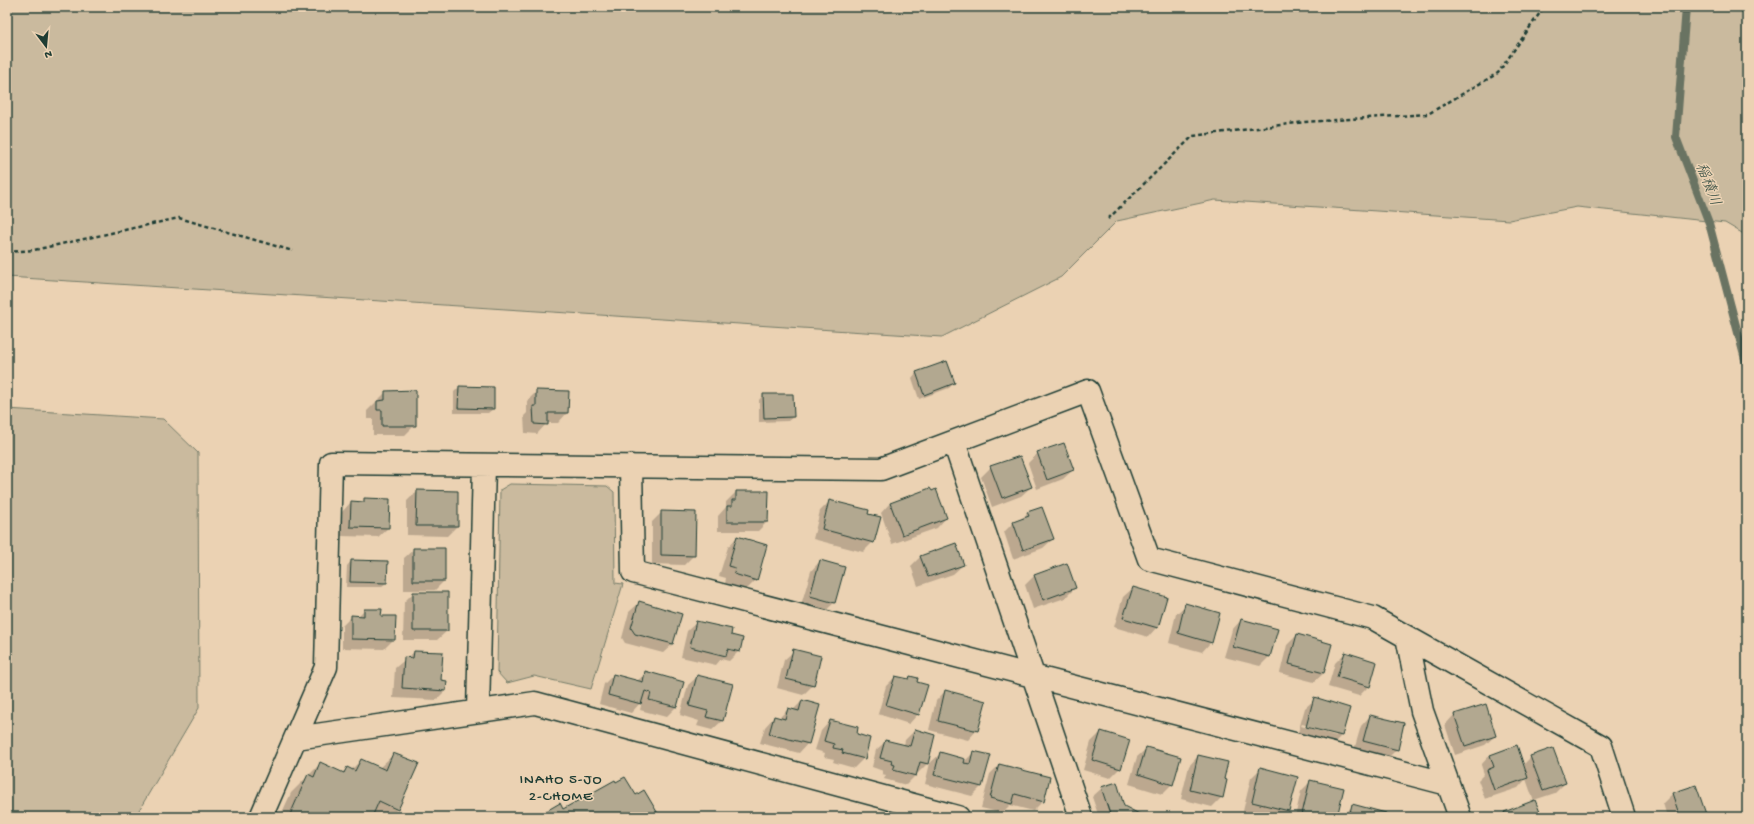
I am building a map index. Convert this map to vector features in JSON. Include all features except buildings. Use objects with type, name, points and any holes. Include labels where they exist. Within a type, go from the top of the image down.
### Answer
[{"type":"street","points":[[261,817],[326,667],[330,463],[881,469],[1088,391],[1149,559],[1373,618],[1601,746],[1624,817]]},
{"type":"street","points":[[954,442],[1081,817]]},
{"type":"street","points":[[478,711],[484,465]]},
{"type":"street","points":[[631,466],[633,572],[1448,784]]},
{"type":"street","points":[[1407,637],[1422,711],[1460,817]]},
{"type":"street","points":[[296,738],[535,703],[958,817]]},
{"type":"path","points":[[1108,219],[1193,136],[1304,122],[1428,114],[1498,73],[1544,7]]},
{"type":"path","points":[[7,252],[34,250],[179,218],[293,251]]},
{"type":"shaded area","points":[[7,7],[1747,7],[1747,236],[1725,223],[1577,207],[1509,220],[1215,200],[1117,221],[1061,277],[942,337],[7,277]]},
{"type":"shaded area","points":[[7,409],[163,419],[198,453],[199,708],[135,817],[7,817]]},
{"type":"shaded area","points":[[510,484],[607,486],[614,492],[615,583],[623,584],[591,689],[534,676],[507,683],[497,672],[500,490]]},
{"type":"waterway","name":"稲積川","points":[[1686,7],[1676,137],[1709,223],[1747,367]]},
{"type":"district","name":"INAHO 5-JO 2-CHOME","points":[[561,786]]}]
